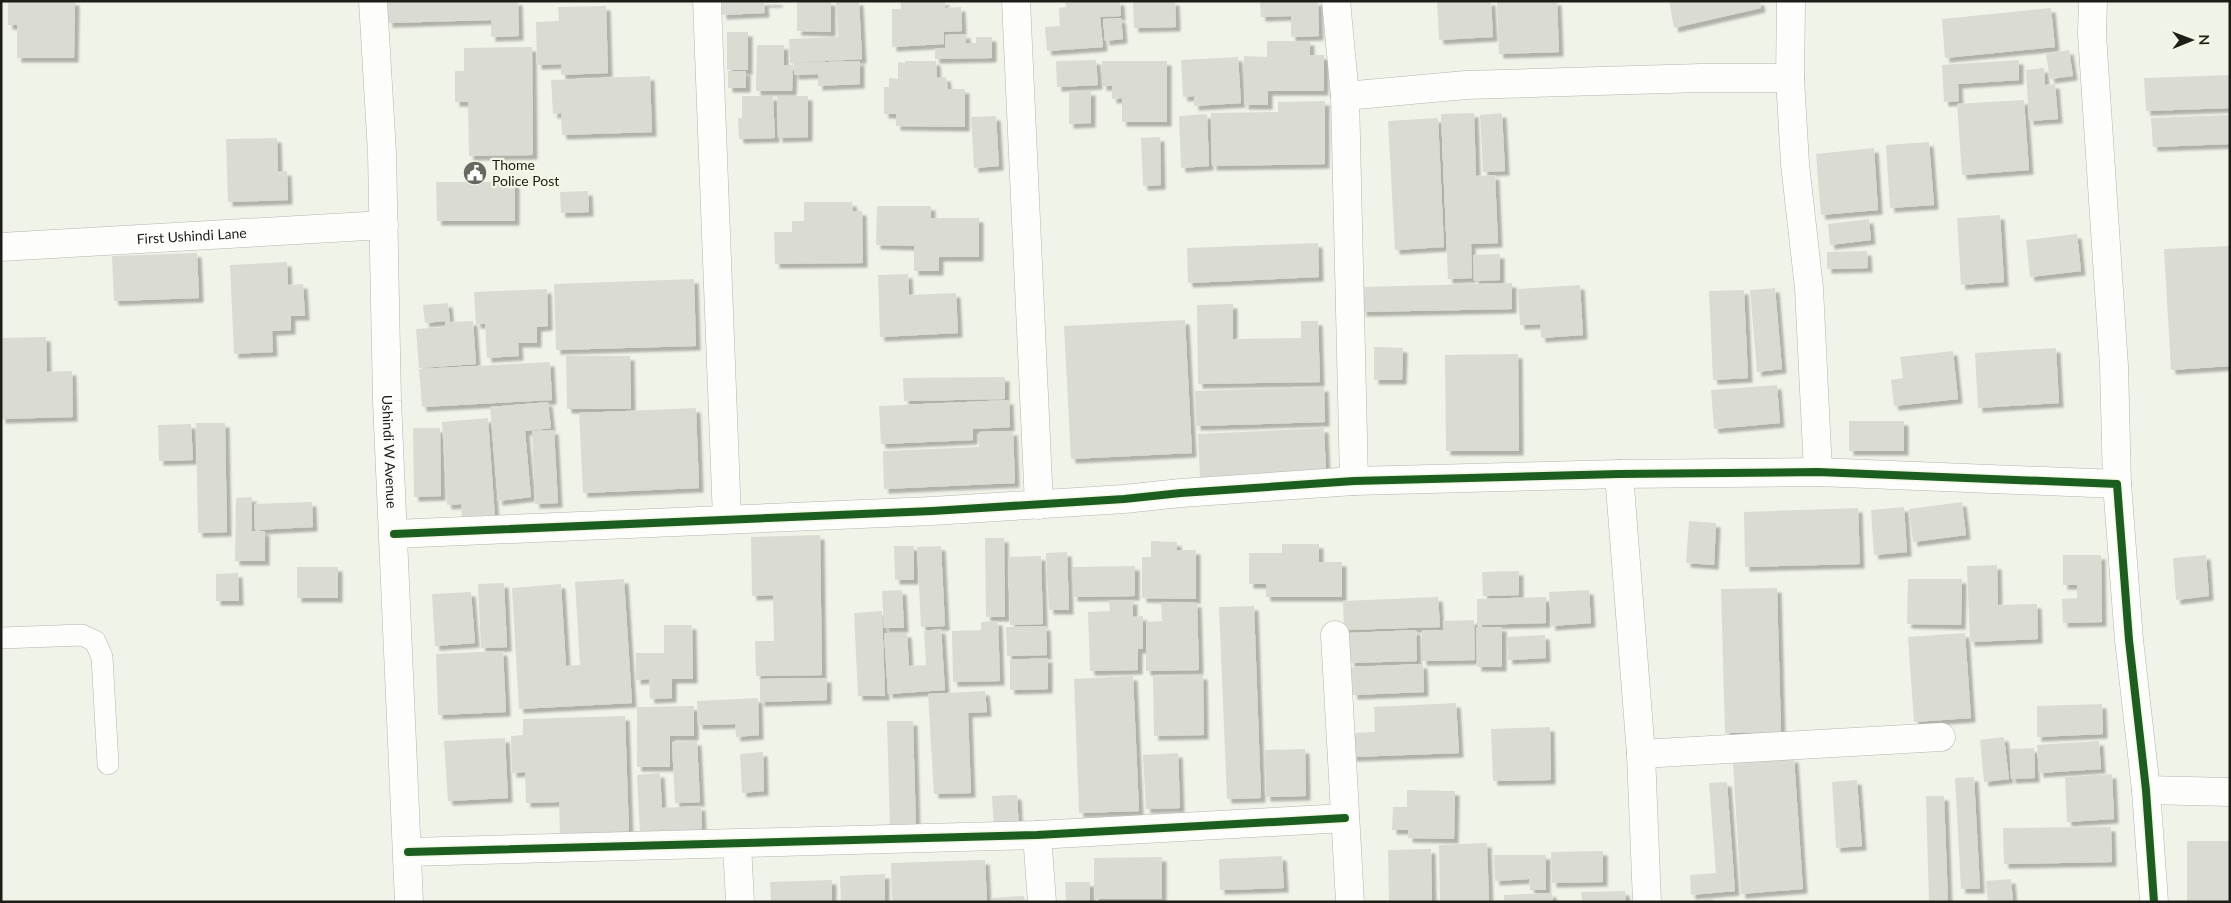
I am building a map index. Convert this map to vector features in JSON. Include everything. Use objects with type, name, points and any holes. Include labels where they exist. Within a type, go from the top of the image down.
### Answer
[{"type":"street","name":"Ushindi W Avenue","points":[[373,1],[382,153],[387,401],[410,902]]},
{"type":"street","points":[[707,1],[727,519]]},
{"type":"street","points":[[1016,1],[1039,505]]},
{"type":"street","points":[[1336,1],[1345,96],[1354,480]]},
{"type":"street","points":[[1791,1],[1790,78],[1795,164],[1809,288],[1818,472]]},
{"type":"street","points":[[2094,1],[2092,34],[2114,357],[2117,484],[2124,550],[2129,640],[2146,790],[2154,902]]},
{"type":"street","points":[[1345,96],[1466,85],[1701,78],[1790,78]]},
{"type":"street","name":"First Ushindi Lane","points":[[1,247],[384,225]]},
{"type":"street","points":[[394,534],[811,517],[1039,505],[1354,480],[1818,472],[2117,484]]},
{"type":"street","points":[[1619,474],[1640,754],[1647,902]]},
{"type":"street","points":[[1335,635],[1350,902]]},
{"type":"street","points":[[1640,754],[1941,737]]},
{"type":"street","points":[[2146,790],[2230,792]]},
{"type":"street","points":[[408,852],[1037,835],[1345,818]]},
{"type":"street","points":[[1037,835],[1042,902]]},
{"type":"street","points":[[738,844],[740,902]]},
{"type":"lane","points":[[1,638],[82,635],[95,641],[102,657],[108,764]]},
{"type":"building","points":[[8,1],[75,1],[74,58],[17,58],[17,25],[8,25]]},
{"type":"building","points":[[387,1],[518,1],[519,36],[491,37],[491,20],[388,23]]},
{"type":"building","points":[[722,1],[778,1],[778,3],[764,3],[765,13],[722,15]]},
{"type":"building","points":[[797,1],[831,1],[831,32],[797,31]]},
{"type":"building","points":[[836,1],[859,1],[862,59],[790,63],[789,39],[838,37]]},
{"type":"building","points":[[900,1],[945,1],[945,8],[961,7],[962,31],[945,32],[944,30],[944,44],[892,47],[892,9],[901,9]]},
{"type":"building","points":[[1065,1],[1120,1],[1121,16],[1100,17],[1103,47],[1047,51],[1045,27],[1060,26],[1059,8],[1066,7]]},
{"type":"building","points":[[1133,1],[1175,1],[1176,27],[1134,28]]},
{"type":"building","points":[[1260,1],[1318,1],[1319,36],[1291,37],[1291,16],[1261,17]]},
{"type":"building","points":[[1437,1],[1491,1],[1493,37],[1439,40]]},
{"type":"building","points":[[1497,1],[1557,1],[1559,52],[1499,54]]},
{"type":"building","points":[[1669,1],[1760,1],[1761,8],[1674,28]]},
{"type":"building","points":[[606,6],[608,73],[561,75],[561,64],[537,65],[536,22],[559,21],[558,7]]},
{"type":"building","points":[[2051,8],[2055,47],[1945,58],[1942,19]]},
{"type":"building","points":[[1121,18],[1123,39],[1105,41],[1103,19]]},
{"type":"building","points":[[727,32],[748,32],[748,70],[727,70]]},
{"type":"building","points":[[966,34],[966,43],[976,43],[976,37],[992,37],[992,58],[935,59],[935,48],[945,48],[945,35]]},
{"type":"building","points":[[1267,41],[1310,41],[1310,55],[1324,55],[1324,91],[1268,91],[1268,105],[1244,105],[1244,56],[1267,57]]},
{"type":"building","points":[[757,45],[784,45],[784,65],[793,65],[792,91],[756,91]]},
{"type":"building","points":[[532,47],[533,155],[469,156],[468,102],[455,102],[455,71],[464,71],[464,48]]},
{"type":"building","points":[[2069,50],[2073,76],[2050,79],[2046,54]]},
{"type":"building","points":[[1238,57],[1241,103],[1194,106],[1194,96],[1183,97],[1181,60]]},
{"type":"building","points":[[1096,60],[1098,85],[1057,87],[1056,61]]},
{"type":"building","points":[[2019,60],[2019,80],[1958,84],[1959,101],[1944,102],[1942,65]]},
{"type":"building","points":[[860,61],[860,84],[818,86],[818,74],[794,75],[794,63]]},
{"type":"building","points":[[905,61],[936,61],[937,78],[946,77],[948,89],[965,89],[965,127],[896,126],[896,114],[884,114],[884,87],[889,87],[889,78],[898,79],[898,62],[905,63]]},
{"type":"building","points":[[1102,61],[1167,61],[1167,122],[1122,122],[1122,98],[1112,99],[1112,86],[1102,86]]},
{"type":"building","points":[[2044,68],[2045,85],[2055,84],[2058,119],[2029,121],[2026,70]]},
{"type":"building","points":[[728,71],[746,71],[746,88],[728,88]]},
{"type":"building","points":[[2230,75],[2230,108],[2146,111],[2144,78]]},
{"type":"building","points":[[650,76],[652,132],[562,135],[561,113],[553,114],[551,80]]},
{"type":"building","points":[[1091,91],[1091,123],[1069,124],[1069,92]]},
{"type":"building","points":[[742,96],[773,96],[775,138],[739,139],[738,118],[742,118]]},
{"type":"building","points":[[777,96],[808,96],[808,137],[778,138]]},
{"type":"building","points":[[2024,100],[2029,170],[1962,175],[1957,104]]},
{"type":"building","points":[[1325,101],[1325,164],[1212,166],[1211,113],[1278,112],[1278,102]]},
{"type":"building","points":[[1474,113],[1476,176],[1495,175],[1498,243],[1471,244],[1472,278],[1448,279],[1441,114]]},
{"type":"building","points":[[1502,113],[1505,171],[1483,172],[1480,115]]},
{"type":"building","points":[[1207,114],[1209,166],[1181,168],[1179,116]]},
{"type":"building","points":[[2230,115],[2230,144],[2153,147],[2151,118]]},
{"type":"building","points":[[996,116],[999,166],[974,168],[971,117]]},
{"type":"building","points":[[1438,118],[1444,247],[1395,250],[1388,121]]},
{"type":"building","points":[[1160,137],[1161,185],[1143,186],[1141,138]]},
{"type":"building","points":[[277,138],[278,172],[287,171],[288,200],[228,202],[226,139]]},
{"type":"building","points":[[1929,142],[1934,205],[1890,208],[1886,145]]},
{"type":"building","points":[[1874,148],[1878,210],[1821,215],[1816,154]]},
{"type":"building","points":[[436,182],[515,182],[515,221],[437,221]]},
{"type":"building","points":[[588,191],[589,212],[561,213],[560,192]]},
{"type":"building","points":[[804,202],[852,202],[853,211],[862,211],[863,263],[775,264],[774,232],[792,232],[792,221],[804,221]]},
{"type":"building","points":[[877,206],[931,206],[931,218],[979,218],[979,257],[939,257],[939,271],[914,271],[914,246],[876,245]]},
{"type":"building","points":[[2000,215],[2004,282],[1961,285],[1957,218]]},
{"type":"building","points":[[1869,219],[1871,240],[1830,245],[1828,224]]},
{"type":"building","points":[[2077,234],[2081,271],[2030,277],[2026,240]]},
{"type":"building","points":[[1318,243],[1319,277],[1188,283],[1187,248]]},
{"type":"building","points":[[2230,246],[2230,366],[2171,370],[2164,249]]},
{"type":"building","points":[[1867,251],[1868,268],[1827,269],[1827,252]]},
{"type":"building","points":[[197,253],[199,298],[114,301],[112,256]]},
{"type":"building","points":[[1500,254],[1500,280],[1474,281],[1473,255]]},
{"type":"building","points":[[287,262],[288,285],[303,284],[305,316],[291,316],[291,330],[272,331],[273,352],[234,354],[230,265]]},
{"type":"building","points":[[908,274],[909,295],[956,293],[958,333],[880,337],[878,275]]},
{"type":"building","points":[[694,279],[696,346],[556,350],[554,284]]},
{"type":"building","points":[[1512,283],[1512,309],[1362,312],[1361,287]]},
{"type":"building","points":[[1580,285],[1583,335],[1541,338],[1540,324],[1520,325],[1518,289]]},
{"type":"building","points":[[1775,288],[1782,369],[1757,372],[1750,290]]},
{"type":"building","points":[[547,289],[548,326],[537,327],[537,343],[518,343],[519,356],[487,358],[485,324],[476,324],[474,292]]},
{"type":"building","points":[[1744,290],[1748,378],[1713,380],[1709,291]]},
{"type":"building","points":[[448,303],[450,322],[473,321],[476,364],[419,368],[416,329],[445,327],[445,321],[425,323],[423,305]]},
{"type":"building","points":[[1233,304],[1233,339],[1301,338],[1301,321],[1318,321],[1320,382],[1198,384],[1197,305]]},
{"type":"building","points":[[1185,320],[1192,453],[1071,459],[1064,326]]},
{"type":"building","points":[[46,337],[47,372],[72,371],[73,417],[1,419],[1,338]]},
{"type":"building","points":[[1374,347],[1403,348],[1402,380],[1374,380]]},
{"type":"building","points":[[2056,348],[2059,403],[1978,408],[1975,353]]},
{"type":"building","points":[[1953,351],[1958,399],[1894,406],[1891,380],[1903,378],[1900,357]]},
{"type":"building","points":[[1518,354],[1519,451],[1446,451],[1445,355]]},
{"type":"building","points":[[566,356],[630,356],[631,409],[567,409]]},
{"type":"building","points":[[550,362],[552,400],[422,407],[419,369]]},
{"type":"building","points":[[1005,377],[1005,399],[904,401],[903,378]]},
{"type":"building","points":[[1777,385],[1780,423],[1714,429],[1711,390]]},
{"type":"building","points":[[1324,387],[1325,422],[1196,426],[1195,391]]},
{"type":"building","points":[[1009,400],[1010,427],[973,429],[973,440],[881,444],[879,406]]},
{"type":"building","points":[[548,402],[551,428],[525,431],[531,497],[498,501],[490,407]]},
{"type":"building","points":[[696,408],[699,488],[583,493],[579,413]]},
{"type":"building","points":[[488,418],[495,518],[462,519],[461,504],[447,505],[442,422]]},
{"type":"building","points":[[1849,421],[1904,421],[1904,451],[1849,451]]},
{"type":"building","points":[[196,423],[225,423],[227,532],[198,533]]},
{"type":"building","points":[[191,424],[193,460],[159,461],[158,425]]},
{"type":"building","points":[[413,428],[440,428],[441,496],[414,497]]},
{"type":"building","points":[[1324,428],[1326,472],[1200,479],[1198,434]]},
{"type":"building","points":[[554,430],[558,503],[535,504],[532,431]]},
{"type":"building","points":[[1013,431],[1015,483],[884,489],[883,451],[979,447],[979,432]]},
{"type":"building","points":[[252,497],[252,531],[265,531],[265,561],[235,561],[236,498]]},
{"type":"building","points":[[312,502],[313,527],[255,530],[254,504]]},
{"type":"building","points":[[1962,502],[1966,535],[1913,542],[1909,509]]},
{"type":"building","points":[[1904,507],[1907,552],[1874,555],[1871,510]]},
{"type":"building","points":[[1858,508],[1860,564],[1745,567],[1744,512]]},
{"type":"building","points":[[1689,521],[1716,523],[1714,565],[1686,563]]},
{"type":"building","points":[[820,535],[822,675],[756,676],[755,641],[774,641],[773,595],[752,596],[751,537]]},
{"type":"building","points":[[985,538],[1004,538],[1005,617],[986,617]]},
{"type":"building","points":[[1151,541],[1177,542],[1177,550],[1196,550],[1196,599],[1142,598],[1142,557],[1151,557]]},
{"type":"building","points":[[1282,544],[1319,544],[1319,562],[1342,562],[1342,597],[1266,597],[1266,584],[1249,584],[1249,553],[1282,553]]},
{"type":"building","points":[[894,546],[914,546],[914,580],[895,580]]},
{"type":"building","points":[[941,546],[945,626],[921,627],[917,547]]},
{"type":"building","points":[[1067,552],[1069,610],[1049,610],[1046,553]]},
{"type":"building","points":[[2063,555],[2101,555],[2102,622],[2063,623],[2062,599],[2077,598],[2077,585],[2063,585]]},
{"type":"building","points":[[2206,555],[2209,596],[2176,600],[2173,558]]},
{"type":"building","points":[[1041,556],[1043,624],[1010,625],[1008,557]]},
{"type":"building","points":[[1997,565],[1998,605],[2037,604],[2038,639],[1970,642],[1967,566]]},
{"type":"building","points":[[1135,566],[1135,596],[1073,597],[1073,567]]},
{"type":"building","points":[[297,567],[338,567],[338,598],[297,598]]},
{"type":"building","points":[[1519,571],[1519,595],[1483,596],[1482,572]]},
{"type":"building","points":[[238,573],[239,601],[216,601],[216,574]]},
{"type":"building","points":[[624,579],[632,703],[519,709],[512,588],[561,584],[566,666],[580,665],[575,582]]},
{"type":"building","points":[[1908,579],[1962,579],[1961,625],[1907,624]]},
{"type":"building","points":[[504,583],[507,647],[481,648],[478,584]]},
{"type":"building","points":[[1777,588],[1781,732],[1725,733],[1721,589]]},
{"type":"building","points":[[902,590],[904,628],[884,628],[882,591]]},
{"type":"building","points":[[1589,590],[1591,623],[1551,626],[1549,592]]},
{"type":"building","points":[[471,592],[475,643],[435,646],[432,594]]},
{"type":"building","points":[[1438,597],[1440,627],[1344,630],[1343,601]]},
{"type":"building","points":[[1546,597],[1546,623],[1477,625],[1477,599]]},
{"type":"building","points":[[1133,600],[1133,617],[1143,616],[1143,649],[1138,649],[1138,670],[1090,671],[1088,612],[1110,611],[1109,601]]},
{"type":"building","points":[[1161,602],[1197,603],[1199,670],[1146,671],[1146,622],[1162,621]]},
{"type":"building","points":[[1254,606],[1261,798],[1227,799],[1219,607]]},
{"type":"building","points":[[882,611],[885,696],[858,696],[854,613]]},
{"type":"building","points":[[1474,620],[1475,660],[1422,661],[1422,630],[1444,630],[1443,621]]},
{"type":"building","points":[[998,621],[1000,681],[953,682],[952,631],[981,630],[981,622]]},
{"type":"building","points":[[664,625],[692,625],[693,679],[672,679],[672,698],[650,699],[649,679],[636,680],[636,653],[664,653]]},
{"type":"building","points":[[1046,626],[1047,655],[1007,656],[1006,627]]},
{"type":"building","points":[[1476,627],[1502,627],[1502,667],[1477,667]]},
{"type":"building","points":[[941,629],[945,690],[888,694],[884,633],[907,633],[909,666],[926,665],[924,631]]},
{"type":"building","points":[[1416,630],[1417,661],[1350,663],[1349,633]]},
{"type":"building","points":[[1965,633],[1971,718],[1914,722],[1908,637]]},
{"type":"building","points":[[1545,635],[1546,658],[1508,660],[1507,637]]},
{"type":"building","points":[[503,651],[506,712],[438,715],[436,654]]},
{"type":"building","points":[[1048,658],[1048,689],[1010,690],[1010,660]]},
{"type":"building","points":[[1423,664],[1424,692],[1353,695],[1351,667]]},
{"type":"building","points":[[1203,675],[1204,735],[1154,736],[1153,676]]},
{"type":"building","points":[[1133,676],[1139,811],[1079,813],[1074,679]]},
{"type":"building","points":[[827,678],[827,700],[760,702],[760,679]]},
{"type":"building","points":[[985,691],[987,712],[968,713],[971,793],[934,794],[928,694]]},
{"type":"building","points":[[758,698],[759,735],[736,737],[735,724],[698,725],[697,701]]},
{"type":"building","points":[[1456,703],[1459,753],[1352,757],[1351,733],[1375,732],[1374,707]]},
{"type":"building","points":[[2102,704],[2103,734],[2037,737],[2037,706]]},
{"type":"building","points":[[694,706],[694,736],[670,736],[670,767],[637,767],[637,707]]},
{"type":"building","points":[[625,716],[629,833],[560,835],[559,802],[526,803],[525,772],[512,773],[511,736],[523,735],[523,719]]},
{"type":"building","points":[[887,721],[913,721],[916,829],[890,829]]},
{"type":"building","points":[[1550,727],[1551,780],[1493,781],[1491,729]]},
{"type":"building","points":[[2004,737],[2009,779],[1984,782],[1980,740]]},
{"type":"building","points":[[505,738],[508,798],[448,801],[444,741]]},
{"type":"building","points":[[697,741],[700,802],[675,803],[672,742]]},
{"type":"building","points":[[2099,741],[2101,769],[2039,773],[2037,745]]},
{"type":"building","points":[[2034,748],[2035,778],[2011,779],[2010,749]]},
{"type":"building","points":[[1305,749],[1306,796],[1266,797],[1265,750]]},
{"type":"building","points":[[763,752],[764,791],[742,793],[740,754]]},
{"type":"building","points":[[1178,753],[1180,808],[1146,809],[1143,755]]},
{"type":"building","points":[[1794,758],[1803,889],[1741,894],[1733,763]]},
{"type":"building","points":[[660,773],[662,808],[701,806],[702,830],[640,834],[637,775]]},
{"type":"building","points":[[2112,774],[2114,819],[2067,822],[2065,777]]},
{"type":"building","points":[[1974,777],[1980,889],[1961,889],[1955,778]]},
{"type":"building","points":[[1857,780],[1862,846],[1836,848],[1832,782]]},
{"type":"building","points":[[1727,782],[1735,891],[1691,895],[1690,875],[1716,873],[1709,783]]},
{"type":"building","points":[[1407,790],[1455,791],[1454,839],[1408,838],[1408,830],[1392,830],[1393,807],[1407,807]]},
{"type":"building","points":[[1017,795],[1019,830],[994,831],[992,796]]},
{"type":"building","points":[[1926,796],[1944,796],[1948,902],[1929,902]]},
{"type":"building","points":[[2111,827],[2112,862],[2004,864],[2003,828]]},
{"type":"building","points":[[2187,841],[2230,841],[2230,902],[2187,902]]},
{"type":"building","points":[[1487,843],[1489,902],[1440,902],[1439,845]]},
{"type":"building","points":[[1431,849],[1432,902],[1389,902],[1388,850]]},
{"type":"building","points":[[1603,851],[1603,882],[1552,883],[1551,852]]},
{"type":"building","points":[[1494,855],[1546,855],[1546,890],[1530,890],[1529,879],[1495,881]]},
{"type":"building","points":[[1282,856],[1284,888],[1220,890],[1219,859]]},
{"type":"building","points":[[1162,857],[1162,899],[1094,899],[1094,858]]},
{"type":"building","points":[[985,860],[987,902],[892,902],[891,863]]},
{"type":"building","points":[[885,874],[885,902],[841,902],[840,876]]},
{"type":"building","points":[[2011,879],[2013,902],[1988,902],[1986,881]]},
{"type":"building","points":[[832,880],[832,902],[771,902],[770,882]]},
{"type":"building","points":[[1065,882],[1090,882],[1090,902],[1066,902]]},
{"type":"building","points":[[1625,891],[1626,902],[1582,902],[1581,892]]},
{"type":"building","points":[[1552,893],[1553,902],[1504,902],[1504,895]]},
{"type":"building","points":[[1024,896],[1024,902],[991,902],[991,898]]},
{"type":"building","points":[[1713,899],[1713,902],[1687,902]]},
{"type":"cycle path","points":[[394,534],[932,511],[1124,499],[1181,493],[1354,481],[1619,474],[1818,472],[2117,484],[2129,640],[2146,790],[2154,902]]},
{"type":"cycle path","points":[[408,852],[1037,835],[1345,818]]},
{"type":"place","name":"Thome Police Post","points":[[475,173]]}]
